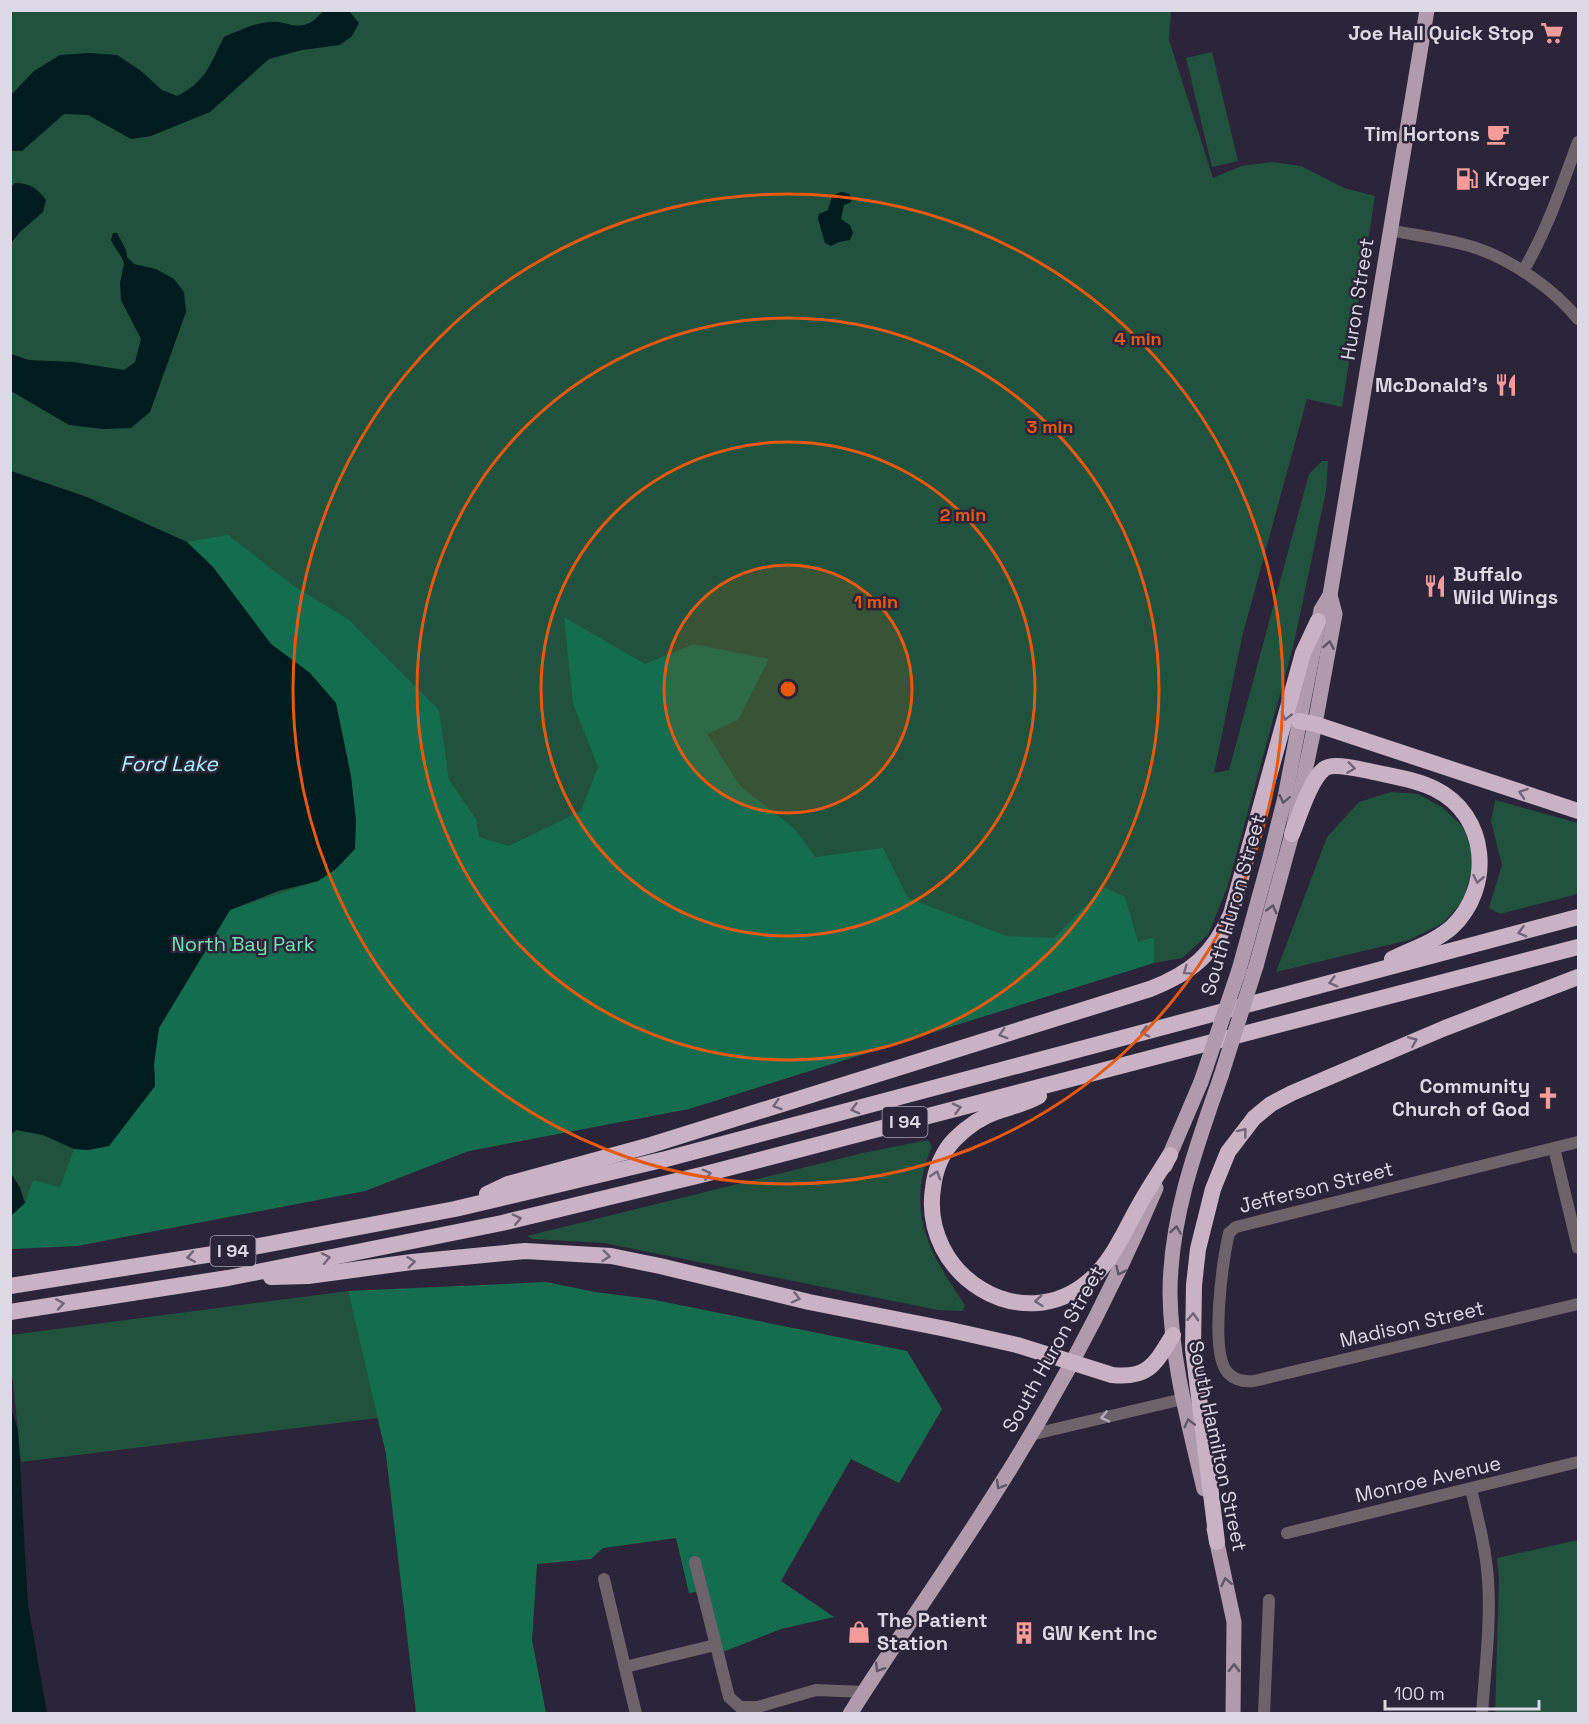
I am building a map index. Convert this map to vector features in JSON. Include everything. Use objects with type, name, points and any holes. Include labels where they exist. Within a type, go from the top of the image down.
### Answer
[{"type":"highway","points":[[455,1209],[508,1184],[651,1145],[1150,989],[1173,980],[1190,969],[1215,944],[1230,914],[1303,653],[1318,621]]},
{"type":"highway","points":[[1307,722],[1578,811]]},
{"type":"highway","points":[[1292,834],[1318,775],[1329,767],[1347,767],[1372,772],[1435,789],[1454,801],[1467,816],[1476,833],[1481,867],[1477,889],[1462,916],[1438,937],[1361,974]]},
{"type":"highway","name":"I 94","points":[[10,1287],[232,1251],[455,1209],[666,1159],[1578,917]]},
{"type":"highway","name":"I 94","points":[[10,1312],[228,1278],[502,1223],[705,1174],[1578,947]]},
{"type":"highway","points":[[1217,1542],[1210,1473],[1195,1374],[1193,1314],[1198,1249],[1214,1189],[1228,1152],[1254,1118],[1271,1104],[1292,1093],[1445,1028],[1578,976]]},
{"type":"highway","points":[[1071,1079],[1033,1099],[993,1113],[969,1126],[953,1141],[942,1157],[934,1180],[931,1201],[932,1221],[947,1259],[974,1286],[989,1294],[1009,1300],[1032,1303],[1053,1300],[1072,1293],[1089,1282],[1118,1245],[1137,1208],[1170,1155]]},
{"type":"highway","points":[[228,1278],[308,1276],[412,1262],[525,1251],[611,1257],[660,1266],[810,1302],[1017,1345],[1112,1375],[1137,1375],[1148,1370],[1173,1335]]},
{"type":"main road","name":"Huron Street","points":[[1330,595],[1427,10]]},
{"type":"main road","name":"South Huron Street","points":[[1194,1153],[1256,966],[1292,834],[1318,621],[1321,610],[1330,595]]},
{"type":"main road","name":"South Huron Street","points":[[850,1713],[996,1492],[1084,1343],[1125,1262],[1201,1082],[1239,970],[1335,614],[1330,595]]},
{"type":"main road","name":"South Hamilton Street","points":[[1194,1153],[1180,1208],[1172,1254],[1170,1294],[1173,1335],[1183,1399],[1234,1622],[1233,1713]]},
{"type":"street","points":[[1523,271],[1548,220],[1578,142]]},
{"type":"street","points":[[1390,230],[1476,248],[1523,271],[1573,311],[1578,319]]},
{"type":"street","name":"Jefferson Street","points":[[1254,1382],[1243,1382],[1227,1372],[1221,1347],[1220,1289],[1229,1233],[1236,1227],[1578,1142]]},
{"type":"street","points":[[1554,1148],[1578,1248]]},
{"type":"street","name":"Madison Street","points":[[1254,1382],[1578,1304]]},
{"type":"street","points":[[1030,1435],[1183,1399]]},
{"type":"street","name":"Monroe Avenue","points":[[1287,1533],[1578,1462]]},
{"type":"street","points":[[1471,1489],[1484,1543],[1488,1580],[1489,1618],[1482,1713]]},
{"type":"street","points":[[695,1562],[729,1696],[740,1707],[758,1707],[816,1690],[864,1692]]},
{"type":"street","points":[[604,1579],[636,1713]]},
{"type":"street","points":[[1264,1713],[1269,1600]]},
{"type":"street","points":[[625,1667],[716,1645]]},
{"type":"green space","name":"North Bay Park","points":[[11,11],[1171,11],[1169,40],[1213,178],[1241,166],[1272,162],[1301,166],[1344,188],[1375,196],[1342,407],[1307,399],[1242,637],[1214,773],[1229,770],[1309,474],[1322,461],[1328,461],[1326,491],[1294,643],[1227,888],[1208,935],[1182,958],[1154,963],[1154,955],[11,1215],[20,1188],[10,1172]]},
{"type":"green space","points":[[1212,52],[1238,161],[1212,167],[1186,58]]},
{"type":"green space","name":"North Bay Park","points":[[228,535],[295,587],[348,619],[439,710],[449,780],[476,819],[479,837],[509,846],[581,811],[598,767],[573,703],[564,617],[645,664],[694,644],[769,659],[738,720],[707,734],[740,786],[795,829],[815,857],[883,848],[908,898],[1006,936],[1054,938],[1104,887],[1125,897],[1138,942],[1154,937],[1154,963],[689,1109],[469,1151],[365,1191],[77,1246],[11,1249],[10,1213],[25,1203],[33,1180],[60,1187],[74,1149],[88,1150],[109,1146],[155,1086],[154,1064],[159,1028],[230,910],[318,881],[310,673],[271,644],[213,567],[187,542]]},
{"type":"green space","points":[[1391,792],[1418,794],[1442,807],[1465,829],[1474,860],[1464,900],[1443,923],[1409,940],[1276,972],[1327,837],[1359,802]]},
{"type":"green space","points":[[1495,800],[1578,823],[1578,894],[1500,914],[1489,908],[1502,865],[1491,821]]},
{"type":"green space","points":[[928,1140],[932,1146],[924,1170],[921,1191],[924,1230],[940,1267],[965,1305],[963,1311],[938,1310],[604,1243],[533,1239],[527,1236],[863,1153]]},
{"type":"green space","points":[[546,1282],[595,1292],[650,1299],[907,1351],[942,1409],[899,1483],[851,1459],[781,1581],[834,1617],[781,1629],[723,1652],[706,1590],[689,1593],[676,1538],[603,1548],[591,1559],[537,1564],[532,1640],[546,1713],[416,1713],[386,1454],[348,1291]]},
{"type":"green space","points":[[348,1291],[378,1418],[21,1462],[11,1374],[11,1335]]},
{"type":"green space","points":[[1578,1540],[1578,1713],[1495,1713],[1499,1579],[1497,1558]]},
{"type":"water","points":[[325,11],[349,11],[359,23],[352,36],[340,45],[302,50],[269,59],[210,112],[151,136],[131,139],[88,115],[64,114],[22,151],[11,151],[11,95],[34,71],[60,55],[89,53],[117,55],[141,71],[162,90],[177,96],[195,85],[201,78],[211,64],[224,37],[264,23],[279,22],[300,26],[312,22]]},
{"type":"water","points":[[15,183],[33,187],[46,200],[43,212],[11,243],[11,187]]},
{"type":"water","points":[[841,192],[851,196],[850,203],[844,205],[841,219],[850,225],[853,233],[850,240],[831,246],[825,243],[818,219],[819,214],[828,210],[832,196]]},
{"type":"water","points":[[113,233],[117,233],[127,257],[134,264],[156,269],[174,279],[184,292],[186,312],[150,412],[131,428],[103,429],[69,425],[11,391],[11,354],[29,360],[73,362],[124,370],[135,362],[141,339],[121,300],[120,283],[124,264],[111,240]]},
{"type":"water","name":"Ford Lake","points":[[11,471],[87,497],[187,542],[213,567],[271,644],[310,673],[336,703],[351,776],[356,820],[355,849],[336,869],[318,881],[278,891],[230,910],[159,1028],[154,1064],[155,1086],[109,1146],[88,1150],[74,1149],[43,1135],[16,1130],[11,1135]]},
{"type":"water","points":[[10,1172],[20,1188],[25,1203],[12,1215]]},
{"type":"water","points":[[11,1408],[18,1430],[28,1605],[47,1713],[11,1713]]},
{"type":"place","name":"Joe Hall Quick Stop","points":[[1552,33]]},
{"type":"place","name":"Tim Hortons","points":[[1498,134]]},
{"type":"place","name":"Kroger","points":[[1467,179]]},
{"type":"place","name":"McDonald's","points":[[1506,385]]},
{"type":"place","name":"Buffalo Wild Wings","points":[[1435,586]]},
{"type":"place","name":"Community Church of God","points":[[1548,1098]]},
{"type":"place","name":"The Patient Station","points":[[859,1632]]},
{"type":"place","name":"GW Kent Inc","points":[[1024,1633]]}]
